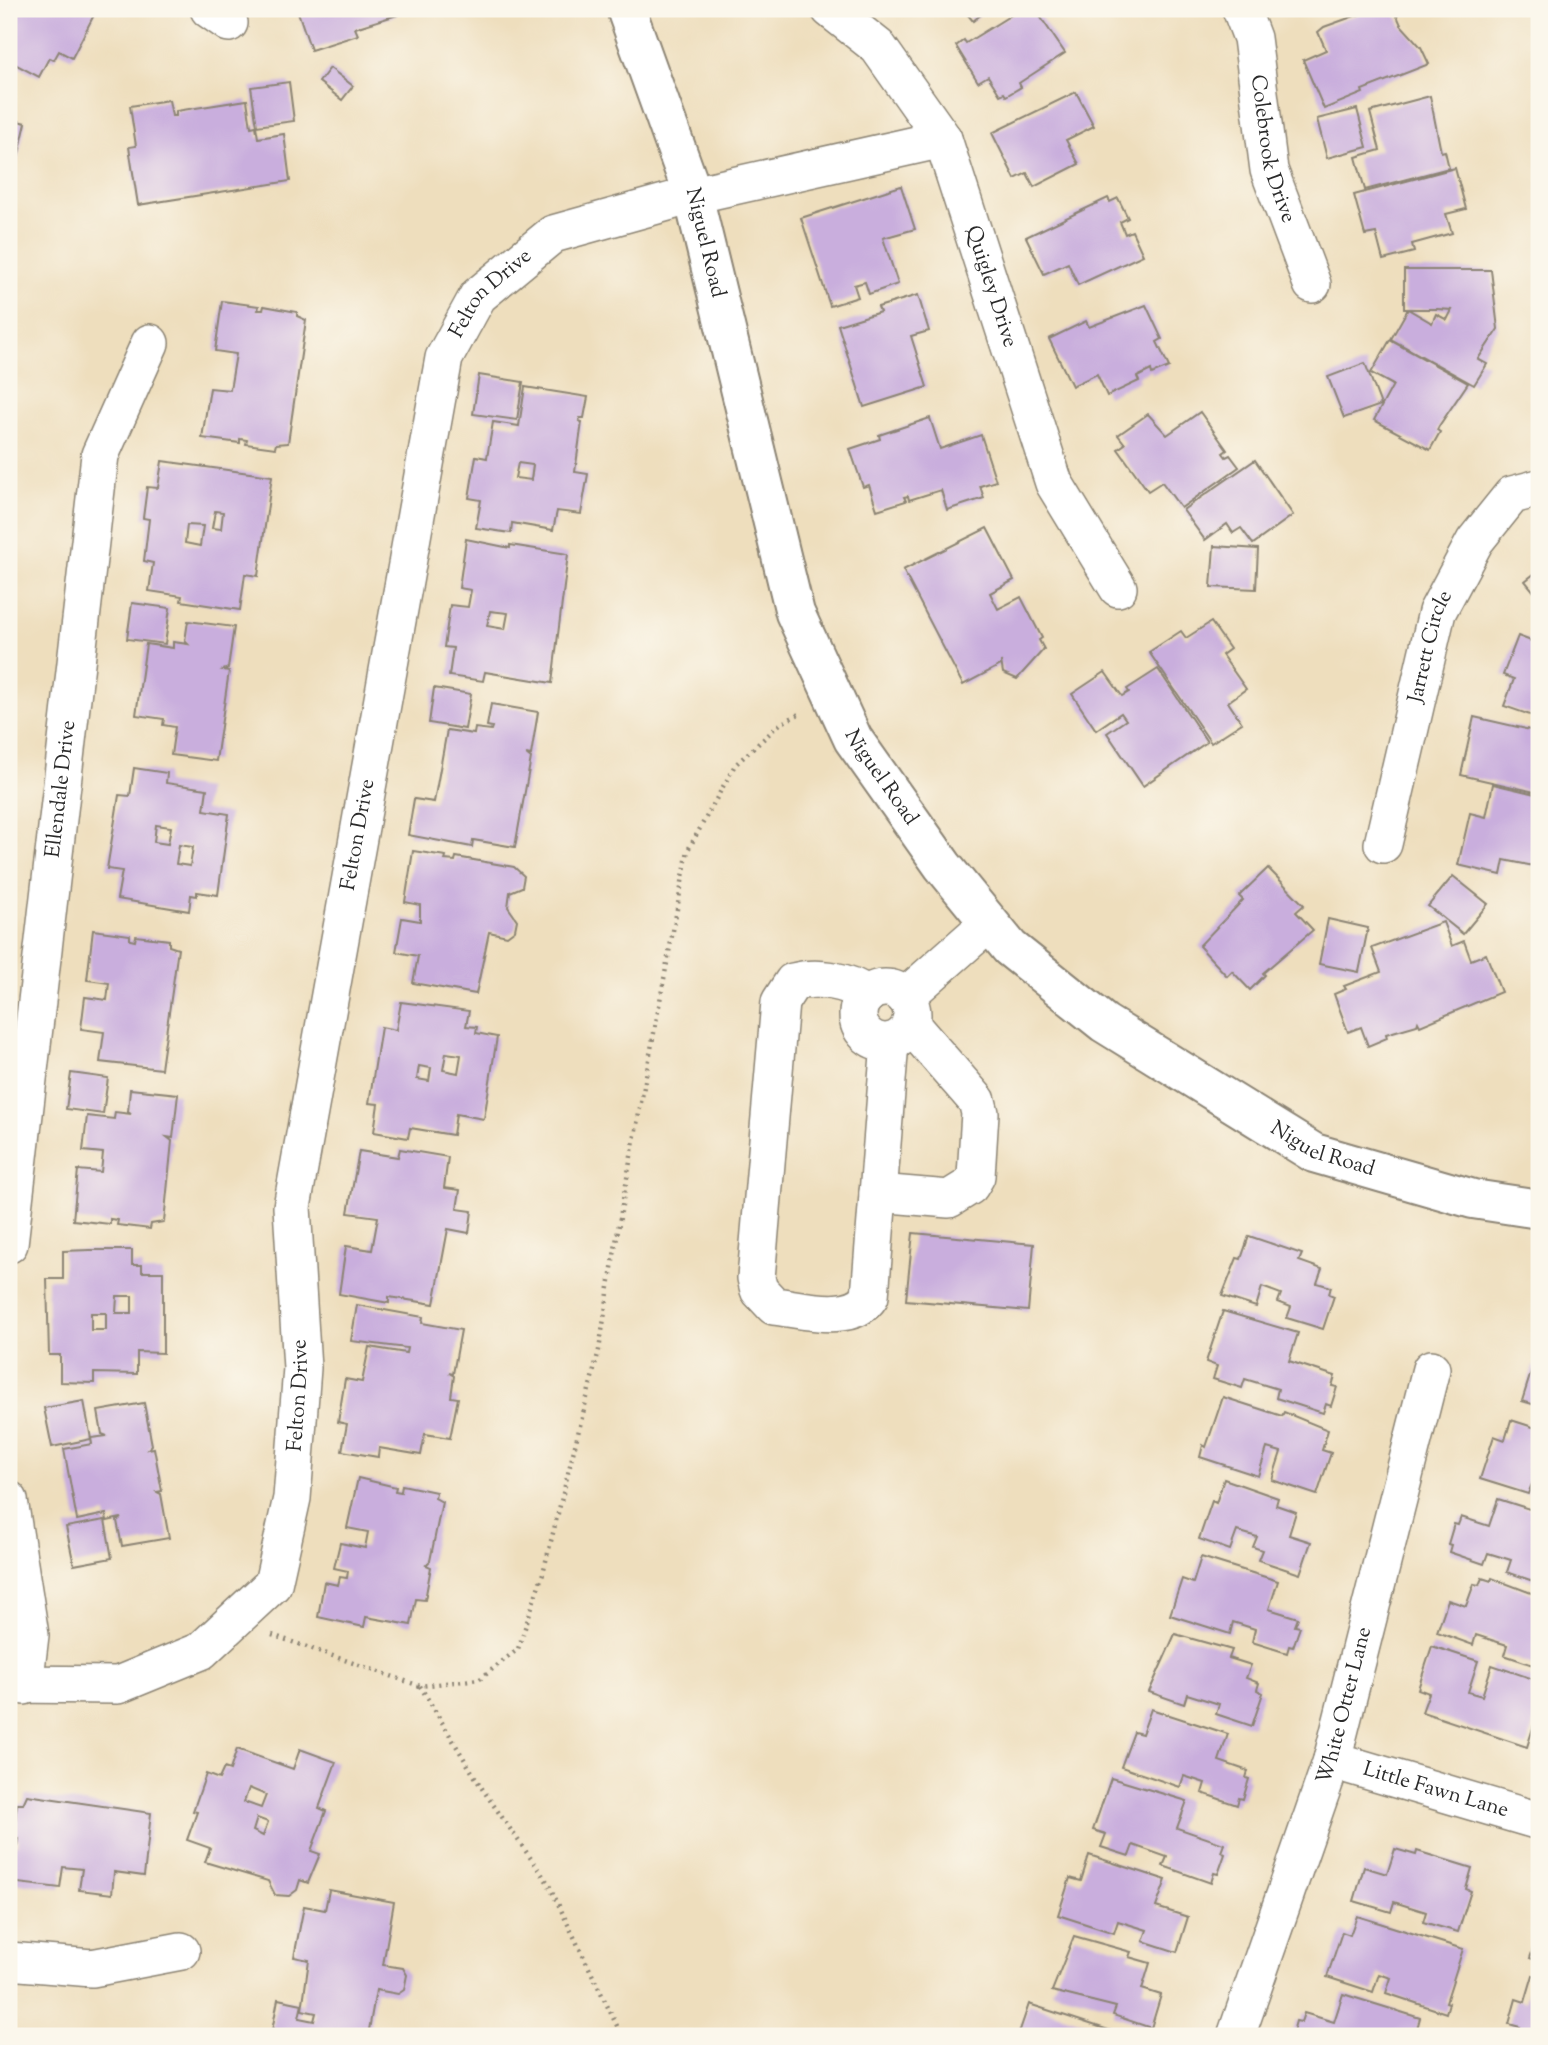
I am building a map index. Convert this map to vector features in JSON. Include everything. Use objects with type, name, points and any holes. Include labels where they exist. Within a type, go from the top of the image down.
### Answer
[{"type":"main road","name":"Niguel Road","points":[[626,9],[692,195],[795,613],[853,739],[943,866],[1010,948],[1104,1023],[1314,1153],[1473,1199],[1539,1209]]},
{"type":"street","name":"Quigley Drive","points":[[830,9],[878,47],[943,139],[1054,483],[1118,588]]},
{"type":"street","name":"Colebrook Drive","points":[[1241,9],[1252,37],[1269,170],[1312,284]]},
{"type":"street","name":"Felton Drive","points":[[16,1685],[118,1685],[201,1651],[273,1584],[292,1498],[302,1368],[292,1207],[444,358],[478,296],[552,234],[692,195],[943,139]]},
{"type":"street","name":"Ellendale Drive","points":[[9,1244],[100,455],[150,343]]},
{"type":"street","name":"Jarrett Circle","points":[[1383,844],[1437,612],[1475,541],[1497,513],[1512,495],[1539,488]]},
{"type":"street","points":[[878,1193],[949,1199],[970,1186],[976,1176],[980,1113],[978,1101],[902,1021],[883,988],[867,995],[858,1010],[860,1027],[873,1040],[902,1021],[989,923]]},
{"type":"street","points":[[867,995],[853,984],[804,979],[793,982],[780,1002],[756,1278],[766,1300],[774,1306],[846,1312],[865,1304],[870,1296],[878,1193],[902,1021]]},
{"type":"street","name":"White Otter Lane","points":[[1236,2036],[1332,1760],[1431,1369]]},
{"type":"street","points":[[9,1500],[30,1635],[16,1685]]},
{"type":"street","name":"Little Fawn Lane","points":[[1332,1760],[1539,1821]]},
{"type":"street","points":[[9,1961],[92,1968],[181,1951]]},
{"type":"path","points":[[233,1620],[420,1686],[480,1679],[519,1648],[543,1573],[599,1350],[622,1205],[688,850],[735,765],[780,724],[833,696]]},
{"type":"path","points":[[420,1686],[484,1790],[548,1883],[619,2030],[616,2036]]},
{"type":"building","points":[[9,9],[97,9],[72,58],[59,51],[54,60],[49,58],[39,77],[9,61]]},
{"type":"building","points":[[297,9],[395,9],[397,15],[355,28],[358,35],[311,50]]},
{"type":"building","points":[[963,9],[988,9],[973,21]]},
{"type":"building","points":[[1021,9],[1035,9],[1065,53],[1019,83],[1021,87],[1006,96],[1004,93],[1000,95],[988,76],[978,82],[956,46],[964,40],[966,43]]},
{"type":"building","points":[[1374,9],[1394,9],[1401,25],[1421,47],[1429,64],[1362,90],[1363,93],[1324,109],[1303,60],[1326,50],[1318,32],[1324,27]]},
{"type":"building","points":[[330,68],[353,86],[342,100],[319,82]]},
{"type":"building","points":[[289,82],[294,121],[257,126],[251,87]]},
{"type":"building","points":[[1076,92],[1094,126],[1066,140],[1079,164],[1034,187],[1027,173],[1015,179],[992,133]]},
{"type":"building","points":[[1430,96],[1441,152],[1445,151],[1449,168],[1365,190],[1356,157],[1380,150],[1370,112]]},
{"type":"building","points":[[169,100],[172,116],[176,116],[176,111],[247,100],[251,127],[256,126],[258,138],[284,134],[290,181],[138,205],[129,147],[136,146],[130,106]]},
{"type":"building","points":[[1357,109],[1367,147],[1327,158],[1317,119]]},
{"type":"building","points":[[9,119],[26,123],[10,192],[9,192]]},
{"type":"building","points":[[1455,168],[1466,209],[1446,214],[1452,233],[1412,244],[1414,252],[1383,260],[1376,233],[1365,235],[1354,195]]},
{"type":"building","points":[[901,186],[915,229],[883,238],[898,284],[869,294],[865,282],[854,285],[858,297],[830,306],[801,218]]},
{"type":"building","points":[[1108,198],[1110,202],[1118,198],[1128,218],[1120,222],[1125,234],[1132,231],[1143,255],[1078,285],[1068,263],[1044,274],[1026,237]]},
{"type":"building","points":[[1404,270],[1491,270],[1498,329],[1478,359],[1487,364],[1474,385],[1391,339],[1408,309],[1404,309]],"holes":[[[1408,309],[1452,310],[1447,320],[1436,314],[1432,323]]]},
{"type":"building","points":[[918,295],[929,331],[911,336],[927,387],[864,407],[838,325],[880,312],[878,307]]},
{"type":"building","points":[[222,301],[259,306],[258,310],[263,310],[264,306],[297,312],[297,316],[306,320],[288,443],[276,444],[275,448],[246,444],[247,440],[240,439],[240,443],[202,438],[210,388],[230,390],[236,354],[215,351]]},
{"type":"building","points":[[1146,305],[1162,339],[1157,342],[1169,367],[1152,374],[1151,370],[1137,377],[1139,381],[1107,396],[1097,374],[1072,386],[1049,339],[1086,321],[1089,327]]},
{"type":"building","points":[[1390,340],[1468,383],[1439,426],[1437,430],[1440,432],[1430,450],[1374,420],[1393,385],[1371,373]]},
{"type":"building","points":[[1365,363],[1381,405],[1344,418],[1328,377]]},
{"type":"building","points":[[479,375],[523,382],[517,420],[473,414]]},
{"type":"building","points":[[525,387],[588,397],[584,418],[579,421],[582,422],[575,472],[588,474],[581,514],[557,511],[553,530],[512,523],[511,533],[476,528],[481,500],[469,498],[476,456],[487,458],[493,422],[519,426]],"holes":[[[518,463],[533,465],[531,480],[515,478]]]},
{"type":"building","points":[[1200,412],[1227,450],[1223,453],[1226,457],[1230,455],[1239,467],[1181,508],[1162,482],[1148,491],[1118,449],[1125,444],[1118,435],[1148,414],[1167,435]]},
{"type":"building","points":[[930,418],[940,449],[981,435],[996,481],[980,486],[984,498],[947,510],[941,490],[909,500],[908,496],[904,497],[906,501],[877,510],[869,485],[863,487],[850,449],[880,439],[879,435]]},
{"type":"building","points":[[1255,460],[1293,515],[1253,544],[1241,528],[1233,533],[1227,524],[1205,540],[1183,510]]},
{"type":"building","points":[[162,461],[272,476],[258,576],[245,574],[240,610],[181,601],[182,596],[149,591],[153,563],[144,561],[149,519],[143,518],[147,487],[158,488]],"holes":[[[215,511],[223,512],[221,529],[212,528]],[[187,525],[203,526],[200,546],[185,543]]]},
{"type":"building","points":[[987,528],[1014,580],[990,593],[998,609],[1021,597],[1042,638],[1039,640],[1044,649],[1017,679],[1003,673],[1001,661],[1001,665],[963,685],[903,570]]},
{"type":"building","points":[[466,539],[510,548],[510,545],[568,554],[552,683],[485,672],[483,681],[449,676],[453,648],[444,647],[450,605],[468,607],[471,590],[459,588]],"holes":[[[490,611],[508,613],[505,629],[487,626]]]},
{"type":"building","points":[[1214,546],[1258,549],[1256,589],[1211,587]]},
{"type":"building","points":[[1539,570],[1539,598],[1525,581]]},
{"type":"building","points":[[132,603],[170,608],[165,644],[127,639]]},
{"type":"building","points":[[188,621],[234,627],[228,668],[223,670],[229,671],[216,761],[171,755],[175,727],[163,725],[164,719],[136,715],[146,644],[173,648],[173,642],[188,644],[185,641]]},
{"type":"building","points":[[1211,622],[1230,649],[1222,655],[1246,689],[1228,702],[1242,723],[1211,743],[1149,652],[1181,631],[1186,638]]},
{"type":"building","points":[[1518,636],[1539,644],[1539,709],[1536,717],[1504,706],[1514,679],[1503,675]]},
{"type":"building","points":[[1158,669],[1207,742],[1143,786],[1107,733],[1126,720],[1121,713],[1096,730],[1072,694],[1105,672],[1122,696],[1129,692],[1127,689]]},
{"type":"building","points":[[434,688],[471,694],[465,729],[429,723]]},
{"type":"building","points":[[491,704],[538,712],[531,755],[526,754],[531,758],[515,847],[473,840],[472,847],[408,835],[414,799],[434,802],[447,730],[474,734],[475,728],[491,730],[492,727],[487,726]]},
{"type":"building","points":[[1474,717],[1539,732],[1539,793],[1461,775]]},
{"type":"building","points":[[134,768],[167,773],[166,783],[207,789],[204,810],[229,814],[218,895],[197,892],[197,896],[191,895],[189,911],[117,899],[122,871],[107,869],[119,795],[130,796]],"holes":[[[156,825],[171,827],[168,844],[154,842]],[[179,845],[193,847],[190,866],[176,864]]]},
{"type":"building","points":[[1493,784],[1539,795],[1539,867],[1504,860],[1501,875],[1458,865],[1470,813],[1486,817]]},
{"type":"building","points":[[413,851],[446,856],[445,860],[455,861],[456,857],[514,867],[524,876],[522,887],[510,892],[508,907],[517,920],[515,930],[507,936],[489,932],[476,994],[413,983],[418,956],[396,952],[402,918],[420,921],[420,905],[405,902]]},
{"type":"building","points":[[1268,868],[1304,905],[1296,912],[1313,930],[1263,973],[1265,975],[1250,990],[1232,971],[1227,976],[1199,946],[1243,900],[1239,896]]},
{"type":"building","points":[[1453,876],[1488,904],[1463,934],[1428,906]]},
{"type":"building","points":[[1328,919],[1368,928],[1359,972],[1319,964]]},
{"type":"building","points":[[1443,922],[1452,946],[1464,941],[1471,960],[1486,954],[1501,992],[1420,1026],[1418,1022],[1417,1025],[1386,1034],[1387,1038],[1368,1046],[1361,1027],[1348,1032],[1334,994],[1346,989],[1344,986],[1381,972],[1372,948]]},
{"type":"building","points":[[93,930],[130,935],[130,940],[135,941],[136,936],[169,940],[169,946],[178,949],[161,1069],[100,1062],[104,1032],[81,1029],[85,997],[107,1000],[109,983],[87,980]]},
{"type":"building","points":[[401,1002],[469,1011],[466,1026],[477,1027],[476,1033],[497,1037],[484,1119],[456,1114],[453,1135],[410,1128],[408,1138],[374,1132],[378,1104],[369,1103],[381,1027],[396,1030]],"holes":[[[446,1053],[461,1055],[458,1073],[443,1070]],[[419,1066],[431,1068],[429,1081],[417,1079]]]},
{"type":"building","points":[[71,1073],[108,1078],[103,1114],[66,1109]]},
{"type":"building","points":[[130,1089],[178,1094],[173,1138],[167,1137],[172,1141],[164,1222],[151,1224],[150,1229],[117,1225],[118,1220],[110,1219],[110,1224],[73,1220],[78,1170],[101,1172],[103,1153],[83,1151],[87,1116],[114,1119],[115,1112],[131,1114],[128,1112]]},
{"type":"building","points":[[400,1149],[448,1157],[444,1188],[460,1190],[457,1209],[472,1211],[469,1233],[448,1229],[434,1304],[389,1297],[389,1303],[339,1294],[346,1246],[372,1250],[378,1217],[348,1213],[359,1151],[398,1157]]},
{"type":"building","points":[[913,1233],[1034,1244],[1028,1311],[906,1300]]},
{"type":"building","points":[[1249,1236],[1302,1254],[1299,1261],[1322,1269],[1317,1283],[1331,1287],[1329,1294],[1334,1296],[1323,1329],[1287,1318],[1291,1307],[1278,1302],[1281,1294],[1262,1287],[1256,1307],[1222,1296],[1237,1258],[1241,1259]]},
{"type":"building","points":[[132,1250],[132,1265],[142,1265],[142,1272],[163,1272],[163,1353],[137,1352],[137,1374],[94,1373],[94,1383],[60,1382],[60,1355],[49,1355],[47,1279],[63,1279],[63,1251]],"holes":[[[117,1296],[132,1296],[132,1313],[116,1313]],[[91,1313],[106,1313],[106,1330],[91,1330]]]},
{"type":"building","points":[[357,1305],[423,1317],[422,1323],[461,1330],[453,1374],[449,1373],[454,1376],[451,1397],[458,1398],[450,1438],[425,1434],[421,1455],[379,1448],[378,1457],[342,1451],[347,1424],[338,1422],[345,1379],[362,1382],[369,1347],[406,1353],[407,1348],[351,1341]]},
{"type":"building","points":[[1223,1311],[1298,1333],[1289,1361],[1335,1376],[1332,1386],[1337,1387],[1331,1406],[1326,1404],[1323,1413],[1276,1398],[1278,1389],[1245,1379],[1242,1388],[1213,1379],[1217,1366],[1206,1362]]},
{"type":"building","points":[[1533,1366],[1539,1368],[1539,1406],[1522,1401]]},
{"type":"building","points":[[1223,1397],[1282,1416],[1284,1412],[1328,1430],[1322,1450],[1331,1453],[1317,1495],[1272,1480],[1281,1452],[1267,1448],[1258,1476],[1200,1457]]},
{"type":"building","points":[[84,1401],[91,1439],[52,1447],[44,1408]]},
{"type":"building","points":[[144,1403],[152,1445],[148,1449],[154,1448],[162,1491],[157,1492],[161,1494],[169,1538],[122,1546],[117,1521],[121,1518],[107,1521],[106,1514],[77,1520],[64,1449],[92,1444],[91,1438],[107,1436],[102,1434],[98,1411]]},
{"type":"building","points":[[1511,1420],[1539,1429],[1539,1467],[1528,1494],[1480,1479],[1494,1436],[1505,1440]]},
{"type":"building","points":[[358,1478],[396,1487],[395,1491],[401,1492],[402,1485],[436,1492],[435,1498],[442,1502],[430,1561],[426,1565],[431,1567],[425,1600],[416,1599],[411,1625],[366,1617],[364,1627],[318,1617],[324,1582],[338,1585],[340,1577],[347,1578],[348,1571],[334,1568],[340,1543],[365,1548],[368,1532],[347,1528]]},
{"type":"building","points":[[1224,1479],[1278,1498],[1276,1505],[1296,1512],[1289,1535],[1311,1542],[1300,1574],[1258,1560],[1262,1550],[1253,1547],[1257,1537],[1237,1531],[1230,1550],[1199,1539],[1212,1501],[1216,1503]]},
{"type":"building","points":[[1498,1499],[1539,1512],[1539,1583],[1507,1572],[1511,1560],[1488,1553],[1484,1564],[1449,1552],[1451,1545],[1448,1544],[1454,1524],[1458,1525],[1461,1517],[1489,1526]]},
{"type":"building","points":[[105,1520],[112,1558],[74,1565],[66,1527]]},
{"type":"building","points":[[1201,1557],[1278,1581],[1269,1609],[1298,1618],[1295,1626],[1300,1627],[1293,1647],[1289,1646],[1287,1653],[1252,1642],[1255,1629],[1233,1622],[1230,1634],[1170,1615],[1182,1579],[1193,1583]]},
{"type":"building","points":[[1482,1578],[1491,1581],[1492,1578],[1539,1596],[1539,1667],[1504,1655],[1507,1645],[1476,1635],[1473,1645],[1437,1632],[1448,1600],[1466,1606],[1474,1584],[1479,1585]]},
{"type":"building","points":[[1175,1634],[1232,1650],[1229,1658],[1251,1665],[1246,1678],[1259,1683],[1257,1690],[1263,1693],[1252,1726],[1216,1714],[1219,1704],[1187,1694],[1184,1704],[1149,1692]]},
{"type":"building","points":[[1432,1646],[1478,1661],[1468,1692],[1482,1696],[1492,1665],[1539,1681],[1539,1709],[1527,1747],[1422,1712],[1429,1693],[1418,1689]]},
{"type":"building","points":[[1151,1709],[1228,1734],[1219,1761],[1248,1771],[1246,1778],[1249,1779],[1243,1799],[1239,1798],[1237,1805],[1202,1793],[1205,1783],[1184,1776],[1180,1787],[1121,1767],[1134,1732],[1142,1734]]},
{"type":"building","points":[[237,1749],[293,1769],[300,1749],[336,1762],[319,1808],[326,1811],[311,1851],[320,1854],[308,1883],[300,1880],[297,1890],[289,1896],[275,1895],[268,1881],[205,1862],[210,1848],[187,1840],[197,1812],[193,1811],[206,1774],[219,1779],[224,1768],[230,1770]],"holes":[[[249,1788],[266,1795],[261,1808],[244,1802]],[[257,1818],[268,1822],[263,1836],[253,1831]]]},
{"type":"building","points":[[1111,1778],[1187,1801],[1177,1828],[1224,1844],[1221,1852],[1225,1854],[1218,1874],[1214,1873],[1211,1883],[1163,1866],[1167,1857],[1133,1845],[1129,1856],[1101,1847],[1106,1834],[1093,1830]]},
{"type":"building","points":[[27,1795],[151,1813],[144,1876],[114,1872],[112,1894],[79,1890],[82,1869],[63,1867],[60,1888],[9,1882],[14,1844],[18,1845],[19,1839],[13,1838],[17,1804],[23,1804]]},
{"type":"building","points":[[1395,1849],[1416,1855],[1417,1851],[1472,1868],[1466,1889],[1471,1891],[1458,1932],[1423,1922],[1426,1912],[1394,1902],[1391,1912],[1354,1901],[1364,1867],[1387,1874]]},
{"type":"building","points":[[1089,1855],[1166,1880],[1156,1907],[1188,1917],[1177,1952],[1143,1941],[1147,1930],[1118,1921],[1114,1933],[1058,1915],[1070,1878],[1081,1881]]},
{"type":"building","points":[[329,1890],[394,1902],[383,1965],[403,1968],[407,1975],[404,1990],[398,1994],[376,1990],[368,2036],[271,2036],[278,1999],[302,2004],[299,2018],[314,2021],[316,2013],[302,2010],[309,1960],[294,1957],[304,1906],[325,1910]]},
{"type":"building","points":[[1357,1916],[1463,1949],[1446,2002],[1449,2003],[1446,2013],[1386,1993],[1391,1978],[1379,1974],[1373,1992],[1327,1977],[1342,1932],[1350,1935]]},
{"type":"building","points":[[1539,1931],[1539,1961],[1530,1958]]},
{"type":"building","points":[[1074,1936],[1131,1952],[1129,1957],[1150,1963],[1142,1989],[1161,1995],[1151,2028],[1113,2015],[1116,2007],[1052,1991]]},
{"type":"building","points":[[1533,1975],[1539,1977],[1539,2036],[1517,2036],[1520,2027],[1509,2024],[1516,1999],[1525,2002]]},
{"type":"building","points":[[1343,1994],[1420,2018],[1415,2036],[1292,2036],[1296,2021],[1301,2022],[1304,2013],[1334,2022]]},
{"type":"building","points":[[1029,2004],[1127,2036],[1018,2036]]}]
